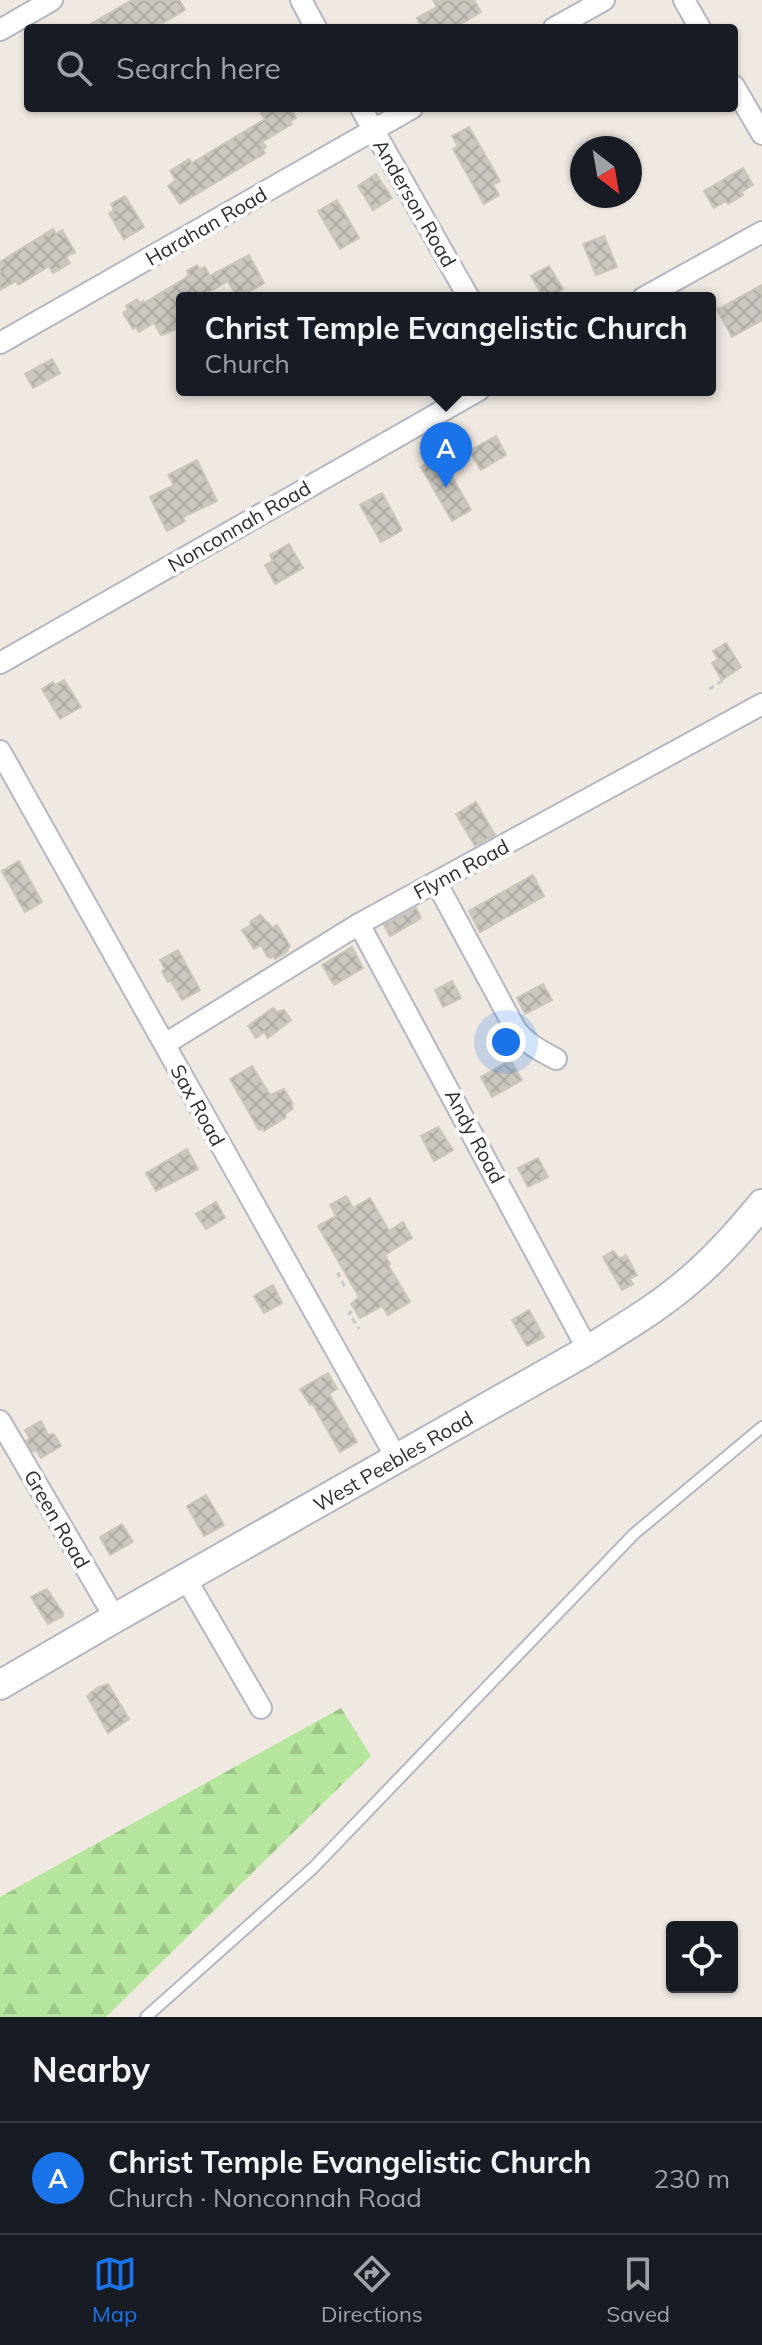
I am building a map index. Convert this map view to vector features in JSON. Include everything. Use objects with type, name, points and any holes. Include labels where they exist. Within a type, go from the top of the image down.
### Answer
[{"type":"main road","name":"West Peebles Road","points":[[0,1685],[588,1350],[645,1314],[690,1280],[762,1204]]},
{"type":"street","points":[[0,30],[52,0]]},
{"type":"street","points":[[301,0],[314,24]]},
{"type":"street","points":[[561,24],[604,0]]},
{"type":"street","points":[[684,0],[698,24]]},
{"type":"street","points":[[738,93],[762,134]]},
{"type":"street","name":"Anderson Road","points":[[363,112],[466,292]]},
{"type":"street","name":"Harahan Road","points":[[0,343],[405,112]]},
{"type":"street","points":[[654,292],[762,232]]},
{"type":"street","name":"Nonconnah Road","points":[[0,663],[468,396]]},
{"type":"street","name":"Flynn Road","points":[[165,1044],[359,924],[762,704]]},
{"type":"street","name":"Sax Road","points":[[0,751],[397,1459]]},
{"type":"street","points":[[436,882],[516,1030],[523,1039],[556,1059]]},
{"type":"street","name":"Andy Road","points":[[359,924],[588,1350]]},
{"type":"street","name":"Green Road","points":[[0,1421],[115,1618]]},
{"type":"street","points":[[186,1579],[261,1708]]},
{"type":"lane","points":[[146,2017],[313,1868],[634,1534],[762,1427]]},
{"type":"path","points":[[709,689],[725,679]]},
{"type":"path","points":[[340,1273],[346,1289]]},
{"type":"path","points":[[352,1311],[349,1313],[359,1329]]},
{"type":"green space","points":[[341,1708],[371,1756],[106,2017],[0,2017],[0,1897]]},
{"type":"building","points":[[132,0],[179,0],[185,10],[161,24],[91,24]]},
{"type":"building","points":[[433,0],[474,0],[481,12],[461,24],[420,24],[417,18],[437,7]]},
{"type":"building","points":[[293,112],[296,118],[290,121],[292,124],[262,142],[266,147],[262,149],[265,153],[180,204],[168,186],[176,180],[170,171],[189,159],[192,163],[265,119],[261,113]]},
{"type":"building","points":[[469,127],[500,181],[493,185],[499,195],[484,204],[453,149],[458,146],[452,136]]},
{"type":"building","points":[[743,168],[753,185],[728,204],[726,201],[714,208],[704,191]]},
{"type":"building","points":[[376,174],[392,198],[373,210],[358,186]]},
{"type":"building","points":[[125,196],[144,227],[124,239],[109,213],[114,210],[111,204]]},
{"type":"building","points":[[337,200],[359,238],[340,249],[318,211]]},
{"type":"building","points":[[53,229],[56,234],[62,230],[75,252],[66,257],[70,263],[53,273],[49,266],[18,285],[16,281],[0,290],[0,262]]},
{"type":"building","points":[[604,236],[617,267],[596,275],[583,244]]},
{"type":"building","points":[[249,255],[264,283],[248,292],[234,292],[228,281],[209,292],[176,292],[176,328],[161,335],[154,323],[139,332],[136,327],[133,329],[123,313],[128,310],[126,306],[137,299],[144,303],[184,279],[189,275],[187,271],[197,265],[200,269],[205,267],[210,276]]},
{"type":"building","points":[[549,266],[563,289],[540,292],[531,276]]},
{"type":"building","points":[[762,285],[762,320],[732,337],[717,310]]},
{"type":"building","points":[[52,359],[60,373],[33,388],[25,374]]},
{"type":"building","points":[[496,436],[506,455],[481,470],[469,451]]},
{"type":"building","points":[[440,456],[471,510],[452,521],[421,467]]},
{"type":"building","points":[[197,460],[217,501],[183,517],[185,521],[167,531],[150,497],[174,485],[168,475]]},
{"type":"building","points":[[382,493],[402,530],[381,542],[360,505]]},
{"type":"building","points":[[289,544],[303,568],[275,584],[265,565],[273,561],[270,555]]},
{"type":"building","points":[[726,643],[741,667],[722,680],[712,663],[718,659],[713,651]]},
{"type":"building","points":[[64,680],[81,707],[60,719],[42,689]]},
{"type":"building","points":[[476,802],[495,835],[475,846],[456,814]]},
{"type":"building","points":[[19,861],[42,902],[25,912],[2,871]]},
{"type":"building","points":[[533,875],[544,896],[480,932],[469,911]]},
{"type":"building","points":[[416,908],[421,918],[390,936],[384,925]]},
{"type":"building","points":[[260,915],[273,928],[277,925],[290,946],[288,951],[275,959],[274,956],[267,956],[261,945],[254,949],[242,930]]},
{"type":"building","points":[[352,947],[363,968],[334,985],[322,965]]},
{"type":"building","points":[[178,950],[200,990],[182,1000],[171,981],[168,982],[160,960]]},
{"type":"building","points":[[452,981],[461,998],[443,1007],[435,990]]},
{"type":"building","points":[[543,984],[552,1000],[525,1014],[517,998]]},
{"type":"building","points":[[273,1008],[277,1012],[284,1010],[291,1020],[268,1038],[264,1032],[256,1038],[248,1026]]},
{"type":"building","points":[[510,1060],[522,1080],[492,1097],[481,1077]]},
{"type":"building","points":[[252,1066],[270,1095],[284,1089],[293,1104],[286,1117],[264,1131],[263,1128],[259,1130],[230,1079]]},
{"type":"building","points":[[438,1127],[453,1150],[434,1161],[421,1136]]},
{"type":"building","points":[[187,1149],[198,1169],[156,1191],[146,1173]]},
{"type":"building","points":[[538,1158],[548,1177],[528,1187],[518,1168]]},
{"type":"building","points":[[346,1196],[353,1208],[370,1198],[389,1231],[403,1222],[412,1238],[385,1255],[410,1302],[388,1315],[382,1306],[360,1318],[351,1304],[359,1297],[318,1226],[336,1216],[330,1205]]},
{"type":"building","points":[[216,1202],[225,1218],[206,1229],[196,1214]]},
{"type":"building","points":[[613,1251],[620,1259],[626,1255],[637,1275],[630,1279],[633,1284],[622,1290],[603,1257]]},
{"type":"building","points":[[273,1285],[282,1303],[264,1313],[254,1296]]},
{"type":"building","points":[[529,1310],[544,1337],[527,1346],[512,1320]]},
{"type":"building","points":[[328,1373],[337,1389],[329,1394],[357,1442],[340,1452],[312,1403],[310,1405],[300,1389]]},
{"type":"building","points":[[41,1421],[48,1435],[54,1434],[61,1446],[41,1458],[26,1441],[30,1438],[25,1430]]},
{"type":"building","points":[[206,1495],[224,1525],[204,1536],[187,1506]]},
{"type":"building","points":[[122,1524],[133,1542],[110,1555],[100,1537]]},
{"type":"building","points":[[47,1589],[63,1613],[63,1616],[48,1624],[31,1597]]},
{"type":"building","points":[[108,1684],[129,1719],[108,1733],[87,1696]]},
{"type":"place","name":"Christ Temple Evangelistic Church","points":[[446,488]]}]
